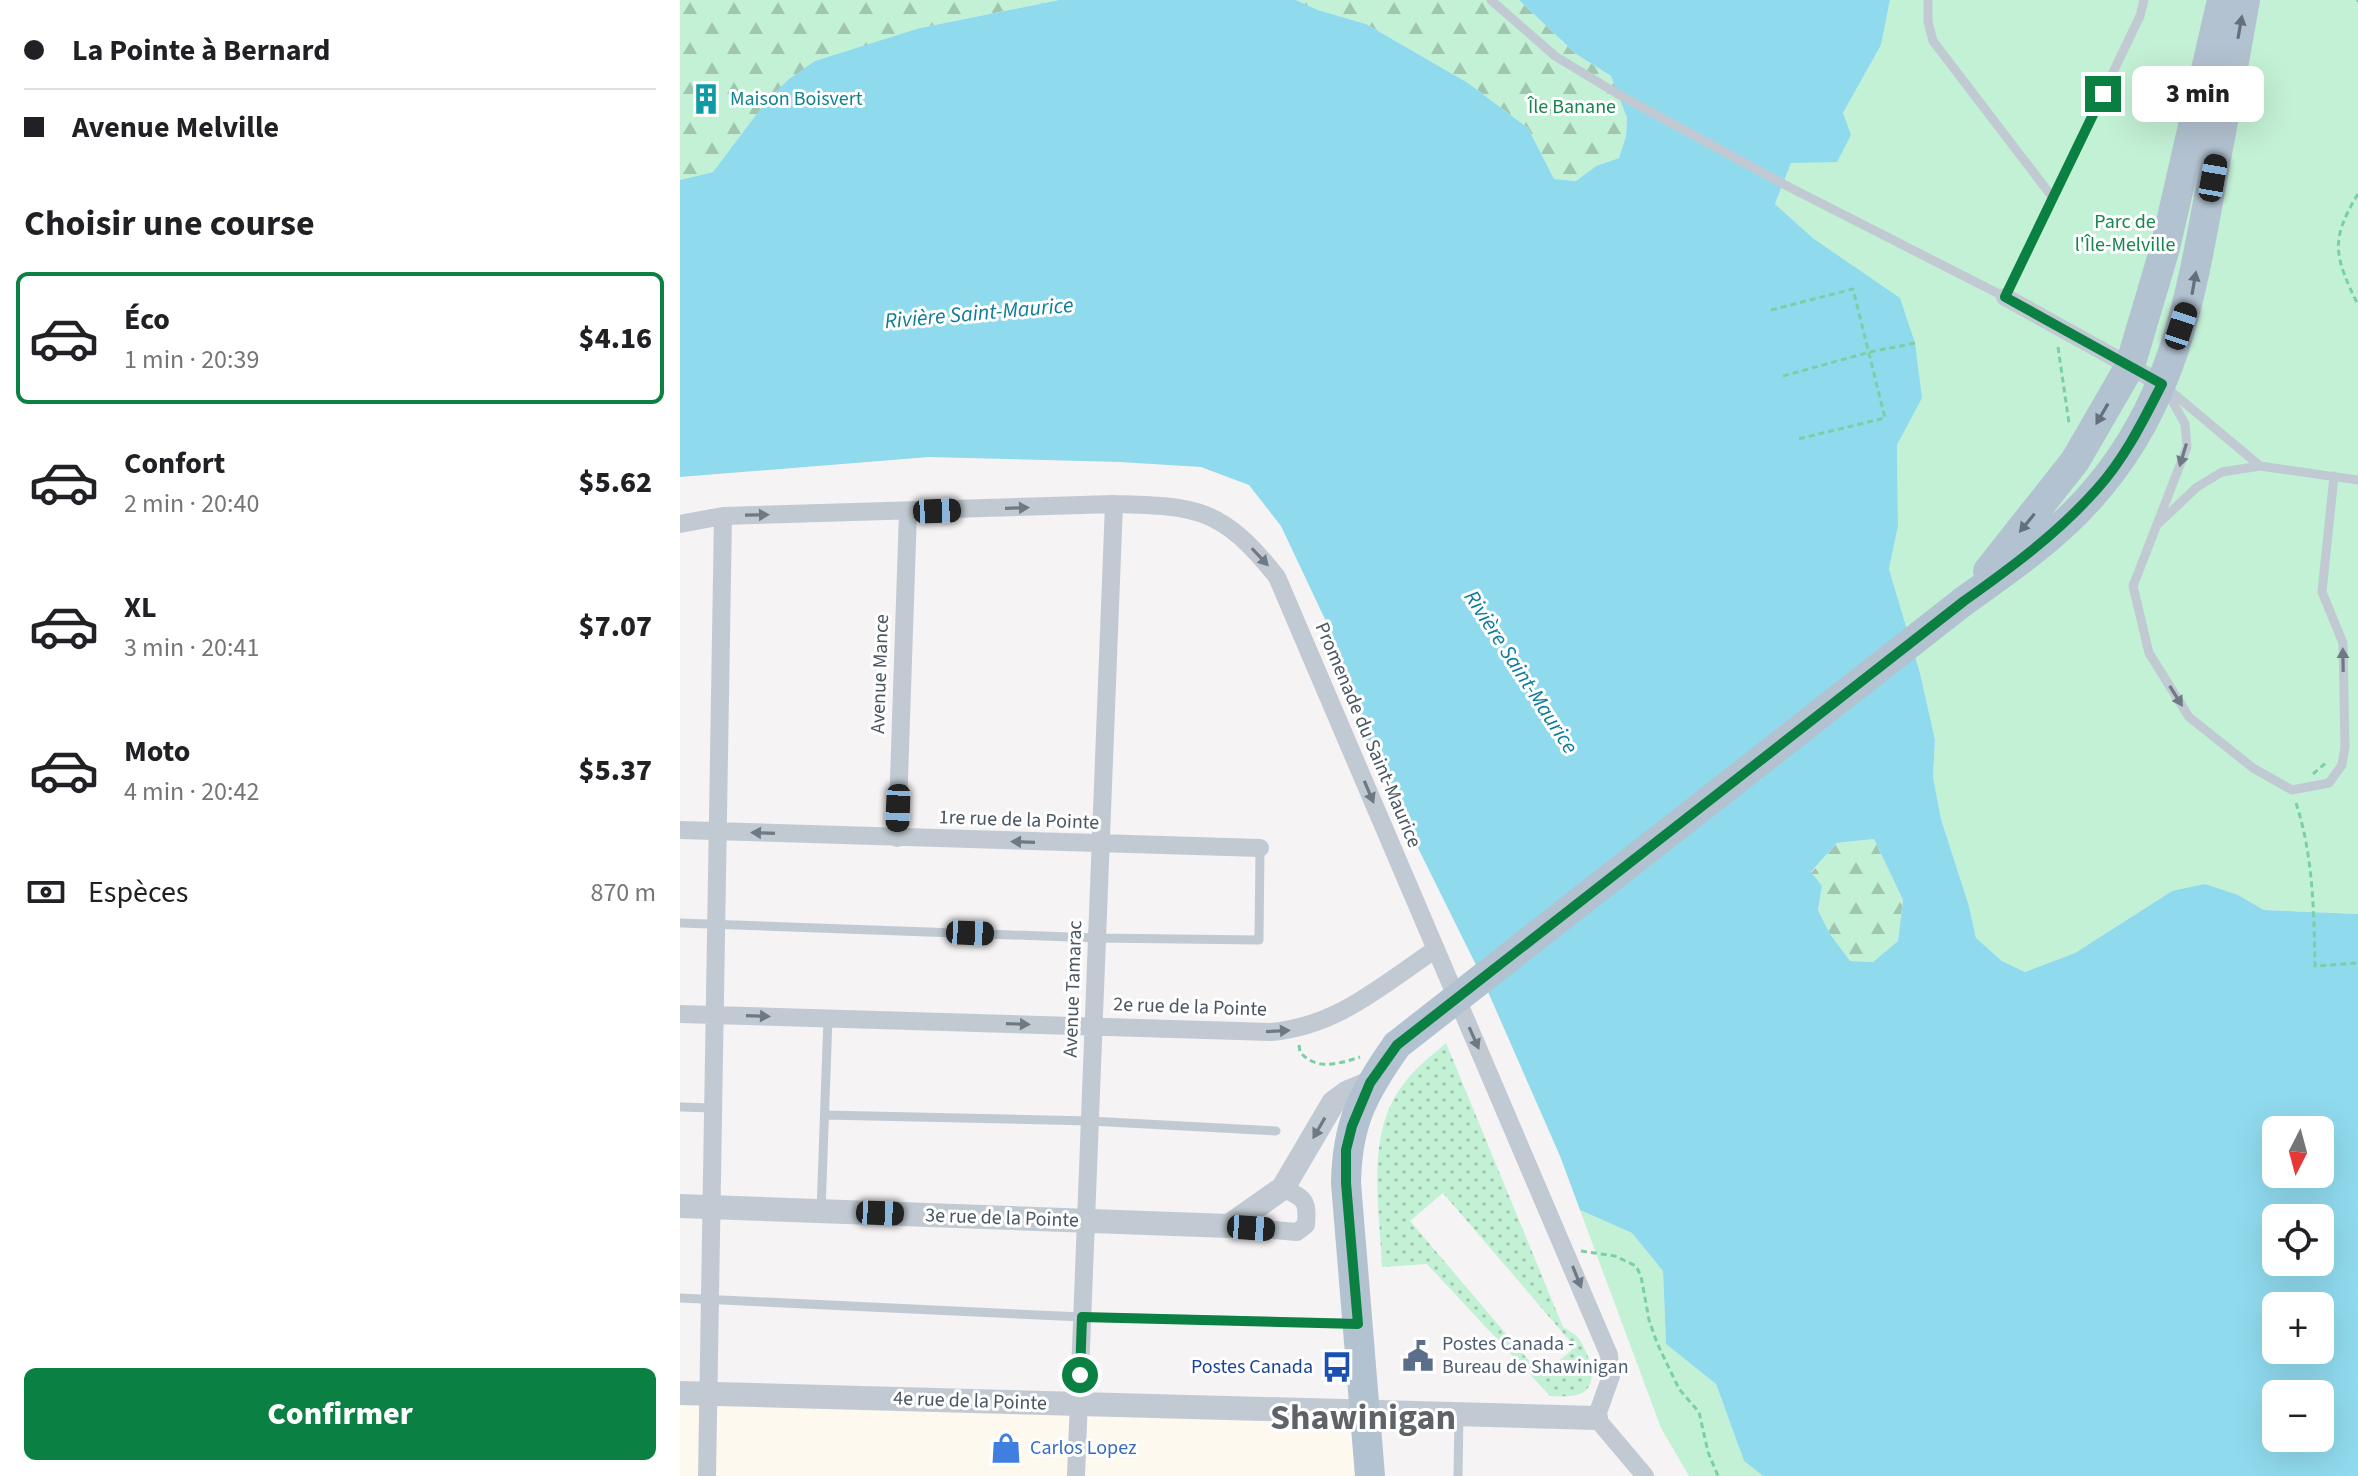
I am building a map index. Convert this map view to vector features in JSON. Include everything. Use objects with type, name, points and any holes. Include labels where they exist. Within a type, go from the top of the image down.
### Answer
[{"type":"main road","points":[[1964,601],[2075,461],[2130,366],[2165,248],[2222,0]]},
{"type":"main road","points":[[1370,1476],[1346,1183],[1346,1150],[1352,1126],[1370,1083],[1397,1045],[1964,601],[2033,552],[2098,489],[2135,437],[2162,384],[2191,296],[2245,0]]},
{"type":"street","points":[[2005,297],[2162,384]]},
{"type":"street","name":"Promenade du Saint-Maurice","points":[[680,524],[723,516],[1114,504],[1176,506],[1206,514],[1229,527],[1262,559],[1277,577],[1609,1355],[1611,1376],[1596,1418]]},
{"type":"street","name":"Avenue Tamarac","points":[[1076,1476],[1114,504]]},
{"type":"street","name":"Avenue Mance","points":[[897,838],[908,512]]},
{"type":"street","points":[[707,1476],[723,516]]},
{"type":"street","name":"1re rue de la Pointe","points":[[680,830],[1260,848]]},
{"type":"street","name":"2e rue de la Pointe","points":[[680,1014],[1271,1032],[1295,1030],[1337,1015],[1436,949]]},
{"type":"street","points":[[1229,1226],[1283,1188],[1333,1103],[1348,1092],[1370,1083]]},
{"type":"street","name":"3e rue de la Pointe","points":[[680,1206],[1229,1226],[1297,1232],[1306,1225],[1307,1208],[1303,1198],[1283,1188]]},
{"type":"street","name":"4e rue de la Pointe","points":[[680,1393],[1596,1418]]},
{"type":"street","points":[[1596,1418],[1645,1476]]},
{"type":"lane","points":[[1491,0],[1555,56],[1616,93],[1791,188],[2005,297],[2140,16],[2144,0]]},
{"type":"lane","points":[[1928,0],[1928,22],[1933,41],[2053,198]]},
{"type":"lane","points":[[2162,384],[2260,466]]},
{"type":"lane","points":[[2162,384],[2185,424],[2187,447],[2133,586],[2149,653],[2189,717],[2253,768],[2292,790],[2329,783],[2342,765],[2345,747],[2343,643],[2322,592],[2334,476]]},
{"type":"lane","points":[[2156,526],[2197,487],[2222,472],[2260,466],[2358,480]]},
{"type":"lane","points":[[680,923],[1097,938],[1259,940],[1260,848]]},
{"type":"lane","points":[[821,1211],[828,1018]]},
{"type":"lane","points":[[680,1107],[713,1108]]},
{"type":"lane","points":[[825,1115],[1090,1121],[1276,1131]]},
{"type":"lane","points":[[680,1298],[1082,1317],[1358,1324]]},
{"type":"lane","points":[[1458,1476],[1459,1415]]},
{"type":"path","points":[[2358,194],[2346,214],[2337,240],[2341,270],[2358,305]]},
{"type":"path","points":[[1771,310],[1853,289],[1885,418],[1798,439]]},
{"type":"path","points":[[1783,376],[1915,343]]},
{"type":"path","points":[[2056,344],[2060,352],[2075,461]]},
{"type":"path","points":[[2345,747],[2292,790],[2304,825],[2314,914],[2315,966],[2358,963]]},
{"type":"path","points":[[1299,1041],[1300,1052],[1306,1059],[1313,1064],[1325,1065],[1346,1062],[1397,1045]]},
{"type":"path","points":[[1566,1249],[1615,1256],[1636,1266],[1657,1343],[1679,1389],[1699,1412],[1708,1452],[1718,1476]]},
{"type":"shaded area","points":[[680,1401],[1375,1421],[1380,1476],[680,1476]]},
{"type":"green space","points":[[680,0],[1059,0],[920,28],[726,156],[713,172],[680,180]]},
{"type":"green space","name":"Île Banane","points":[[1296,0],[1519,0],[1576,54],[1611,76],[1627,118],[1626,136],[1619,158],[1596,166],[1576,181],[1554,179],[1528,128],[1468,83],[1366,24]]},
{"type":"green space","name":"Parc de l'Île-Melville","points":[[1890,0],[2358,0],[2358,914],[2264,910],[2238,895],[2172,891],[2075,953],[2025,972],[2002,961],[1976,938],[1941,819],[1933,777],[1935,740],[1920,673],[1889,569],[1898,526],[1897,445],[1922,397],[1814,239],[1775,204],[1791,163],[1843,113],[1881,45]]},
{"type":"green space","points":[[1874,839],[1903,900],[1898,941],[1873,962],[1850,961],[1830,934],[1818,910],[1822,886],[1811,873],[1837,843]]},
{"type":"green space","points":[[1446,1043],[1563,1327],[1577,1337],[1587,1353],[1591,1379],[1589,1386],[1576,1395],[1550,1396],[1427,1264],[1382,1267],[1377,1174],[1383,1127],[1390,1106],[1402,1086]],"holes":[[[1443,1193],[1575,1347],[1542,1376],[1410,1221]]]},
{"type":"green space","points":[[1580,1210],[1632,1233],[1663,1271],[1666,1344],[1716,1384],[1744,1461],[1763,1476],[1689,1476],[1661,1428]]},
{"type":"water","name":"Rivière Saint-Maurice","points":[[1059,0],[1296,0],[1366,24],[1468,83],[1528,128],[1554,179],[1576,181],[1596,166],[1619,158],[1626,136],[1627,118],[1611,76],[1576,54],[1519,0],[1890,0],[1881,45],[1843,113],[1851,135],[1837,162],[1791,163],[1775,204],[1814,239],[1900,298],[1915,343],[1922,398],[1897,445],[1898,526],[1889,569],[1920,673],[1935,740],[1933,777],[1941,819],[1976,938],[2002,961],[2025,972],[2075,953],[2172,891],[2205,884],[2238,895],[2264,910],[2358,914],[2358,1476],[1763,1476],[1744,1461],[1716,1384],[1666,1344],[1663,1271],[1632,1233],[1580,1210],[1560,1156],[1478,969],[1366,743],[1331,632],[1281,526],[1249,485],[1201,467],[929,457],[680,477],[680,180],[713,172],[769,98],[815,61],[920,28]],"holes":[[[1874,839],[1903,900],[1898,941],[1873,962],[1850,961],[1830,934],[1818,910],[1822,886],[1811,872],[1837,843]]]},
{"type":"place","name":"Maison Boisvert","points":[[706,99]]},
{"type":"place","name":"Postes Canada - Bureau de Shawinigan","points":[[1418,1356]]},
{"type":"place","name":"Postes Canada","points":[[1337,1367]]},
{"type":"place","name":"Carlos Lopez","points":[[1006,1448]]},
{"type":"district","name":"Shawinigan","points":[[1363,1417]]},
{"type":"route","points":[[1080,1375],[1082,1317],[1358,1324],[1346,1150],[1352,1126],[1370,1083],[1397,1045],[1964,601],[2033,552],[2098,489],[2135,437],[2162,384],[2005,297],[2103,94]]}]
